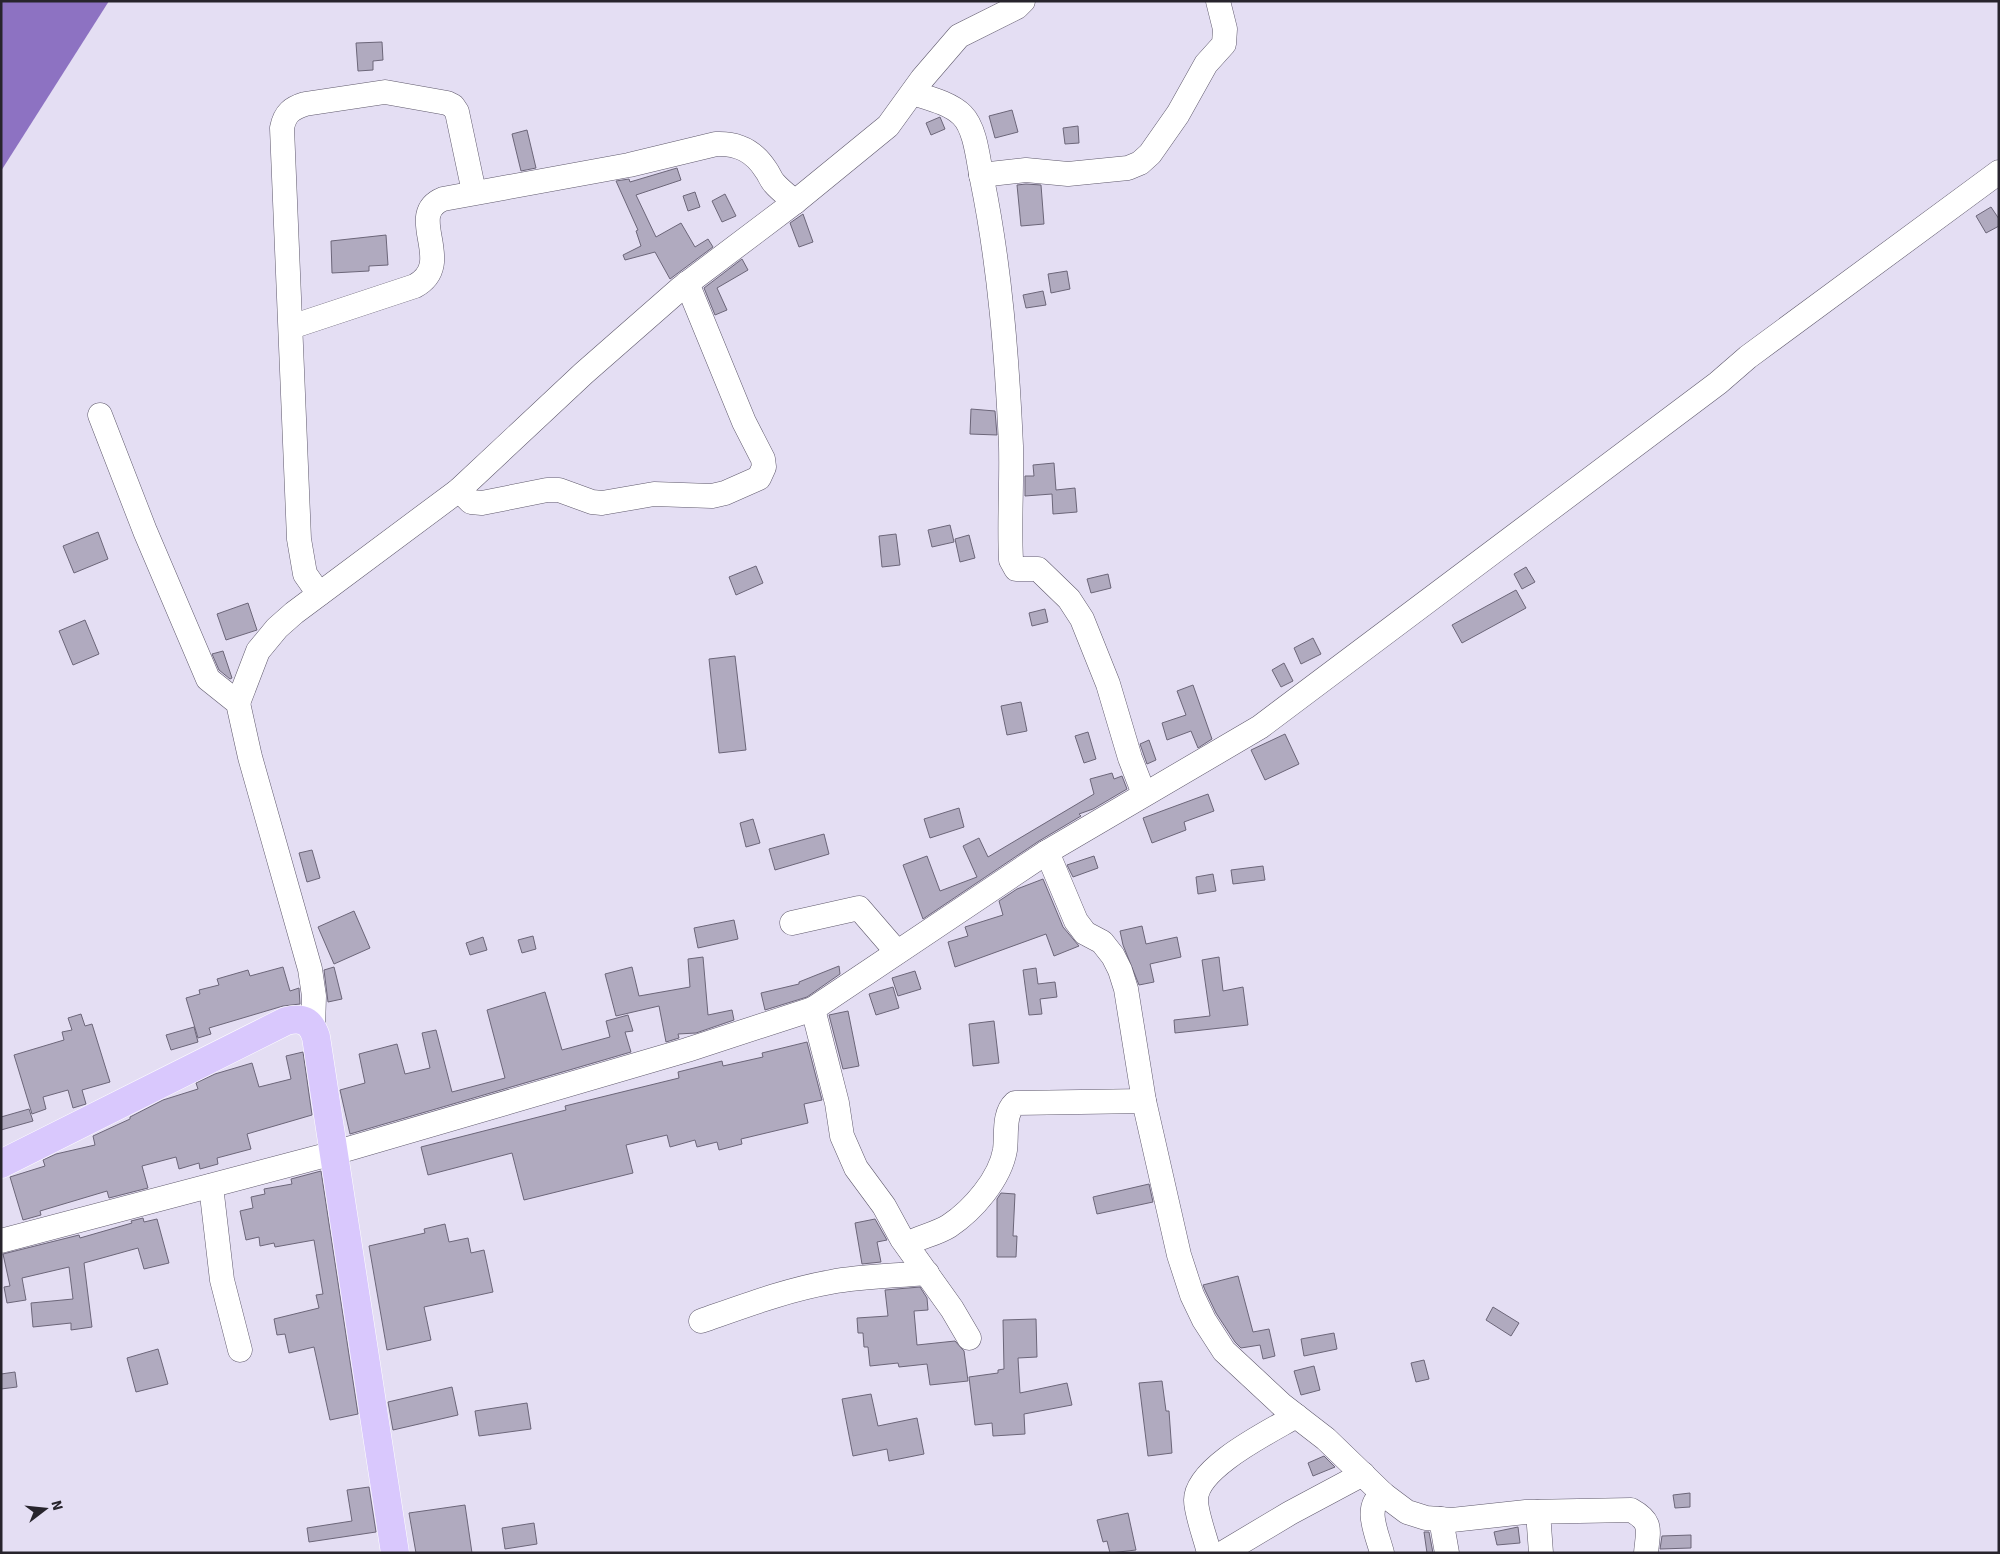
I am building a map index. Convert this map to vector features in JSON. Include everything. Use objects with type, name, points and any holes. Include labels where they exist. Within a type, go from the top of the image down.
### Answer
[{"type":"main road","points":[[1,1164],[286,1021],[302,1019],[313,1028],[395,1553]]},
{"type":"street","points":[[313,1028],[314,996],[310,969],[252,766],[238,703],[258,651],[277,628],[319,594],[459,490],[584,374],[688,283],[795,202],[888,126],[948,46],[959,36],[1016,7],[1023,1]]},
{"type":"street","points":[[981,175],[1026,170],[1068,174],[1128,168],[1140,163],[1150,154],[1178,114],[1206,64],[1224,44],[1225,29],[1218,1]]},
{"type":"street","points":[[319,594],[305,574],[300,539],[282,128],[284,118],[294,108],[305,104],[385,92],[447,102],[453,106],[456,112],[474,192]]},
{"type":"street","points":[[913,93],[950,107],[961,114],[968,124],[975,146],[1000,286],[1011,447],[1011,560],[1016,569],[1033,568],[1042,572],[1075,607],[1099,660],[1144,794]]},
{"type":"street","points":[[291,327],[425,281],[431,272],[428,213],[430,206],[444,199],[629,165],[683,151],[730,143],[740,146],[752,154],[765,168],[773,183],[795,202]]},
{"type":"street","points":[[1,1241],[334,1153],[687,1050],[813,1009],[1047,852],[1260,727],[1718,383],[1748,357],[1999,172]]},
{"type":"street","points":[[459,490],[470,502],[552,490],[570,493],[592,502],[602,503],[654,494],[712,496],[726,494],[759,478],[764,467],[763,460],[744,422],[688,283]]},
{"type":"street","points":[[100,415],[145,531],[208,679],[238,703]]},
{"type":"street","points":[[1047,852],[1076,921],[1085,933],[1102,942],[1113,956],[1120,970],[1126,989],[1144,1101],[1180,1255],[1192,1295],[1204,1320],[1224,1351],[1296,1416],[1326,1439],[1383,1494],[1407,1512],[1426,1518],[1441,1519],[1538,1512],[1631,1510],[1644,1517],[1647,1523],[1646,1553]]},
{"type":"street","points":[[792,923],[859,908],[897,952]]},
{"type":"street","points":[[813,1009],[837,1103],[842,1136],[856,1168],[884,1206],[969,1338]]},
{"type":"street","points":[[907,1244],[948,1226],[974,1205],[1000,1165],[1004,1152],[1007,1119],[1011,1106],[1015,1103],[1144,1101]]},
{"type":"street","points":[[211,1186],[222,1280],[240,1350]]},
{"type":"street","points":[[701,1321],[779,1294],[809,1286],[927,1273]]},
{"type":"street","points":[[1209,1553],[1196,1500],[1199,1489],[1208,1475],[1230,1455],[1296,1416]]},
{"type":"street","points":[[1223,1553],[1290,1513],[1363,1474]]},
{"type":"street","points":[[1382,1553],[1371,1509],[1375,1500],[1383,1494]]},
{"type":"street","points":[[1538,1512],[1541,1553]]},
{"type":"street","points":[[1441,1519],[1447,1553]]},
{"type":"shaded area","points":[[1,1],[109,1],[1,171]]},
{"type":"building","points":[[382,42],[383,60],[373,61],[373,70],[358,71],[356,43]]},
{"type":"building","points":[[1012,110],[1018,132],[995,138],[989,116]]},
{"type":"building","points":[[940,117],[945,129],[931,135],[926,123]]},
{"type":"building","points":[[1078,126],[1079,143],[1065,144],[1063,128]]},
{"type":"building","points":[[527,130],[536,168],[521,171],[512,134]]},
{"type":"building","points":[[677,168],[681,180],[636,195],[656,237],[681,223],[695,247],[708,239],[713,247],[670,279],[655,252],[625,260],[623,255],[641,246],[636,231],[638,230],[616,181],[629,179],[630,182]]},
{"type":"building","points":[[1017,185],[1041,185],[1044,224],[1021,226]]},
{"type":"building","points":[[695,192],[700,207],[688,211],[683,196]]},
{"type":"building","points":[[725,194],[736,216],[722,222],[712,201]]},
{"type":"building","points":[[1991,207],[1999,219],[1999,226],[1986,233],[1976,216]]},
{"type":"building","points":[[803,214],[813,242],[799,247],[790,223]]},
{"type":"building","points":[[386,235],[388,265],[369,266],[369,271],[332,273],[331,241]]},
{"type":"building","points":[[742,259],[748,270],[717,288],[727,310],[715,315],[704,288]]},
{"type":"building","points":[[1067,271],[1070,289],[1051,293],[1048,274]]},
{"type":"building","points":[[1043,291],[1046,305],[1026,308],[1023,295]]},
{"type":"building","points":[[971,409],[995,411],[997,435],[970,434]]},
{"type":"building","points":[[1054,463],[1056,490],[1075,488],[1077,512],[1053,514],[1052,494],[1025,496],[1025,476],[1034,476],[1033,465]]},
{"type":"building","points":[[950,525],[954,542],[932,547],[928,530]]},
{"type":"building","points":[[98,532],[108,559],[74,573],[63,546]]},
{"type":"building","points":[[896,534],[900,565],[882,567],[879,536]]},
{"type":"building","points":[[969,535],[975,558],[960,562],[955,539]]},
{"type":"building","points":[[756,566],[763,583],[736,595],[729,577]]},
{"type":"building","points":[[1526,567],[1535,582],[1522,589],[1514,574]]},
{"type":"building","points":[[1108,574],[1111,588],[1091,593],[1087,579]]},
{"type":"building","points":[[1516,590],[1526,608],[1462,643],[1452,625]]},
{"type":"building","points":[[248,603],[257,630],[226,640],[217,614]]},
{"type":"building","points":[[1045,609],[1048,622],[1032,626],[1029,613]]},
{"type":"building","points":[[85,620],[99,654],[73,665],[59,631]]},
{"type":"building","points":[[1313,638],[1321,654],[1301,664],[1294,648]]},
{"type":"building","points":[[223,651],[232,678],[230,679],[219,670],[212,654]]},
{"type":"building","points":[[735,656],[746,750],[719,753],[709,659]]},
{"type":"building","points":[[1284,663],[1293,681],[1281,687],[1272,670]]},
{"type":"building","points":[[1193,685],[1212,739],[1198,748],[1191,731],[1167,740],[1162,723],[1186,715],[1177,691]]},
{"type":"building","points":[[1021,702],[1027,731],[1007,735],[1001,706]]},
{"type":"building","points":[[1088,732],[1096,759],[1084,763],[1075,736]]},
{"type":"building","points":[[1285,734],[1299,764],[1265,780],[1251,750]]},
{"type":"building","points":[[1149,740],[1156,760],[1147,764],[1140,744]]},
{"type":"building","points":[[1112,773],[1114,779],[1122,776],[1127,789],[1093,809],[1079,814],[1081,816],[1039,841],[923,919],[903,865],[927,856],[940,891],[977,877],[963,846],[979,838],[988,857],[1094,794],[1090,779]]},
{"type":"building","points":[[1208,794],[1214,811],[1184,822],[1186,830],[1152,843],[1143,818]]},
{"type":"building","points":[[959,808],[964,827],[930,838],[924,819]]},
{"type":"building","points":[[753,819],[760,843],[746,847],[740,823]]},
{"type":"building","points":[[824,834],[829,854],[775,870],[769,849]]},
{"type":"building","points":[[312,850],[320,878],[307,882],[299,853]]},
{"type":"building","points":[[1094,856],[1098,868],[1073,877],[1067,865]]},
{"type":"building","points":[[1263,866],[1265,880],[1233,884],[1231,870]]},
{"type":"building","points":[[1213,874],[1216,891],[1198,894],[1196,877]]},
{"type":"building","points":[[1043,879],[1063,927],[1079,946],[1054,956],[1046,934],[955,967],[948,942],[968,936],[965,927],[1003,915],[999,901],[1017,889]]},
{"type":"building","points":[[354,911],[370,948],[334,964],[318,927]]},
{"type":"building","points":[[734,920],[738,939],[698,948],[694,928]]},
{"type":"building","points":[[1142,926],[1146,944],[1177,937],[1181,957],[1150,964],[1154,982],[1139,985],[1123,945],[1120,931]]},
{"type":"building","points":[[533,936],[536,949],[522,953],[518,940]]},
{"type":"building","points":[[483,937],[487,950],[470,955],[466,943]]},
{"type":"building","points":[[703,957],[708,1015],[732,1010],[734,1020],[696,1033],[678,1034],[679,1038],[666,1042],[659,1006],[616,1016],[605,974],[632,967],[639,996],[690,987],[688,959]]},
{"type":"building","points":[[1219,957],[1223,991],[1243,987],[1248,1025],[1175,1033],[1174,1020],[1210,1016],[1202,960]]},
{"type":"building","points":[[839,966],[840,974],[807,997],[765,1010],[761,993],[799,984],[799,982]]},
{"type":"building","points":[[283,967],[290,991],[299,988],[300,1004],[283,1006],[209,1028],[211,1034],[198,1038],[186,998],[200,994],[199,990],[219,985],[217,979],[248,970],[250,976]]},
{"type":"building","points":[[334,967],[342,999],[328,1002],[324,970]]},
{"type":"building","points":[[1036,968],[1038,984],[1055,982],[1057,997],[1040,999],[1042,1014],[1029,1015],[1023,970]]},
{"type":"building","points":[[915,971],[921,989],[898,996],[892,978]]},
{"type":"building","points":[[893,987],[899,1008],[876,1015],[869,994]]},
{"type":"building","points":[[545,992],[562,1050],[610,1037],[606,1021],[628,1015],[633,1031],[625,1032],[631,1052],[350,1134],[340,1090],[365,1083],[359,1054],[397,1044],[405,1074],[430,1068],[422,1033],[436,1030],[452,1092],[505,1078],[487,1010]]},
{"type":"building","points":[[848,1011],[859,1066],[843,1069],[829,1015]]},
{"type":"building","points":[[81,1014],[85,1026],[92,1024],[110,1082],[82,1090],[86,1104],[73,1108],[68,1090],[43,1097],[46,1109],[32,1114],[14,1055],[64,1040],[62,1032],[72,1030],[68,1018]]},
{"type":"building","points":[[994,1021],[999,1063],[973,1066],[969,1024]]},
{"type":"building","points":[[194,1027],[198,1042],[171,1050],[166,1035]]},
{"type":"building","points":[[807,1042],[822,1100],[804,1104],[808,1123],[741,1139],[742,1144],[719,1150],[717,1142],[697,1147],[695,1140],[670,1147],[667,1135],[626,1145],[633,1173],[524,1200],[512,1153],[428,1175],[421,1147],[566,1110],[565,1106],[679,1078],[678,1072],[722,1061],[723,1066],[763,1057],[762,1053]]},
{"type":"building","points":[[303,1052],[312,1115],[247,1134],[251,1149],[217,1158],[218,1164],[200,1169],[199,1163],[179,1169],[176,1157],[142,1166],[148,1188],[109,1198],[107,1191],[40,1211],[41,1215],[23,1220],[10,1177],[45,1166],[43,1160],[56,1154],[95,1145],[93,1136],[130,1119],[130,1117],[163,1100],[198,1089],[196,1083],[215,1074],[252,1063],[259,1087],[291,1079],[286,1056]]},
{"type":"building","points":[[29,1109],[33,1121],[1,1130],[1,1117]]},
{"type":"building","points":[[321,1171],[358,1414],[330,1420],[314,1347],[289,1353],[285,1334],[277,1335],[274,1319],[319,1308],[316,1295],[323,1294],[314,1240],[275,1247],[274,1243],[260,1246],[259,1237],[246,1240],[240,1211],[253,1208],[251,1197],[265,1194],[264,1189],[292,1184],[291,1179]]},
{"type":"building","points":[[1149,1184],[1153,1202],[1097,1214],[1093,1197]]},
{"type":"building","points":[[1001,1193],[1015,1194],[1013,1236],[1017,1236],[1016,1257],[997,1257],[997,1199]]},
{"type":"building","points":[[143,1218],[144,1222],[157,1219],[169,1263],[144,1269],[138,1248],[84,1263],[92,1327],[71,1330],[71,1323],[33,1327],[31,1303],[73,1299],[69,1267],[22,1278],[26,1300],[7,1303],[4,1287],[10,1286],[3,1254],[79,1235],[80,1238]]},
{"type":"building","points":[[875,1219],[887,1240],[877,1242],[881,1262],[862,1264],[855,1223]]},
{"type":"building","points":[[445,1224],[449,1242],[468,1238],[471,1253],[484,1250],[493,1292],[424,1307],[431,1340],[387,1350],[369,1246],[425,1233],[424,1229]]},
{"type":"building","points":[[1238,1276],[1253,1332],[1269,1329],[1275,1356],[1263,1359],[1260,1345],[1241,1348],[1216,1313],[1203,1285]]},
{"type":"building","points":[[920,1287],[927,1298],[928,1310],[914,1311],[917,1345],[955,1341],[964,1351],[968,1381],[930,1385],[927,1364],[899,1367],[898,1363],[870,1366],[868,1347],[864,1347],[863,1333],[858,1333],[857,1318],[888,1316],[885,1290]]},
{"type":"building","points":[[1493,1307],[1519,1323],[1511,1336],[1486,1320]]},
{"type":"building","points":[[1036,1319],[1037,1357],[1018,1358],[1020,1393],[1067,1383],[1072,1405],[1024,1414],[1025,1434],[993,1436],[992,1423],[975,1425],[969,1377],[998,1373],[998,1370],[1004,1369],[1003,1320]]},
{"type":"building","points":[[1334,1333],[1337,1349],[1304,1356],[1301,1339]]},
{"type":"building","points":[[158,1349],[168,1384],[136,1392],[127,1358]]},
{"type":"building","points":[[1424,1360],[1429,1379],[1416,1382],[1411,1363]]},
{"type":"building","points":[[1314,1366],[1320,1390],[1301,1395],[1294,1371]]},
{"type":"building","points":[[15,1372],[17,1387],[1,1389],[1,1374]]},
{"type":"building","points":[[1162,1381],[1166,1411],[1169,1411],[1172,1453],[1148,1456],[1139,1383]]},
{"type":"building","points":[[452,1387],[458,1415],[393,1430],[388,1402]]},
{"type":"building","points":[[871,1394],[878,1426],[917,1418],[924,1454],[889,1461],[887,1449],[853,1456],[842,1399]]},
{"type":"building","points":[[527,1403],[531,1429],[479,1436],[475,1411]]},
{"type":"building","points":[[1324,1456],[1335,1467],[1313,1476],[1308,1463]]},
{"type":"building","points":[[369,1487],[376,1532],[309,1542],[307,1528],[352,1521],[347,1490]]},
{"type":"building","points":[[1690,1493],[1690,1507],[1675,1508],[1673,1495]]},
{"type":"building","points":[[465,1505],[472,1553],[416,1553],[409,1513]]},
{"type":"building","points":[[1128,1513],[1136,1550],[1110,1553],[1107,1541],[1103,1542],[1097,1520]]},
{"type":"building","points":[[534,1523],[537,1544],[505,1549],[502,1528]]},
{"type":"building","points":[[1518,1527],[1520,1543],[1497,1545],[1494,1532]]},
{"type":"building","points":[[1424,1532],[1429,1532],[1433,1553],[1427,1553]]},
{"type":"building","points":[[1691,1535],[1691,1548],[1660,1549],[1662,1536]]}]
